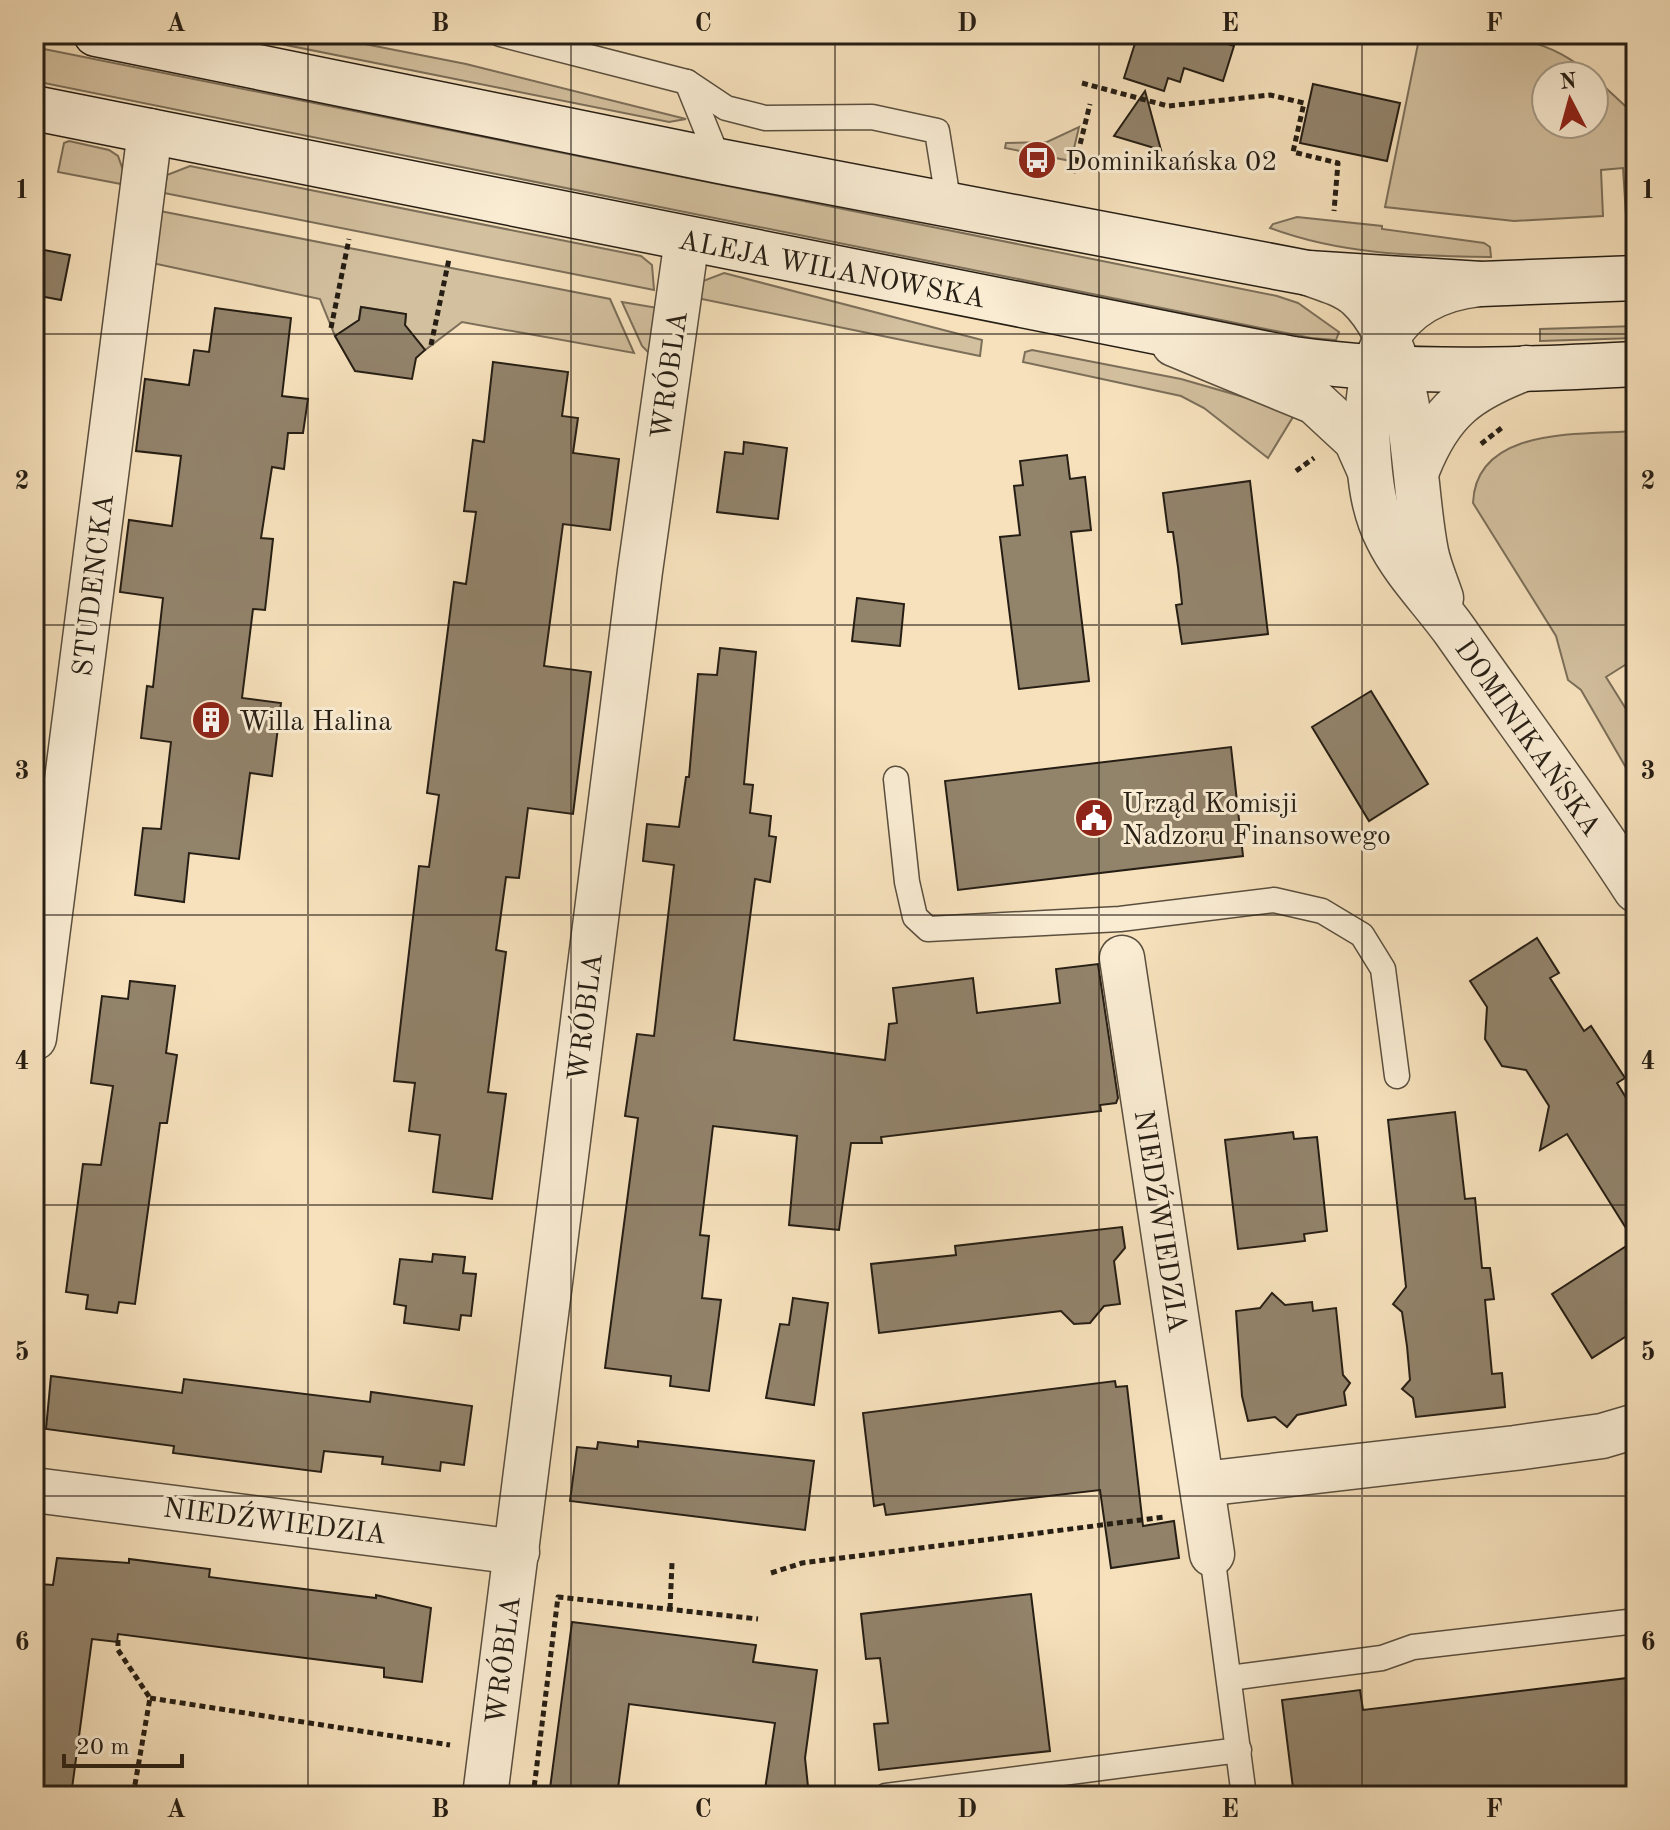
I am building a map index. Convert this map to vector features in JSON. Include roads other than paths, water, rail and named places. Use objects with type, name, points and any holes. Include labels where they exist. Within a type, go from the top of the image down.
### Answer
[{"type":"street","points":[[96,34],[160,40],[719,161],[1308,273],[1481,284],[1636,278]]},
{"type":"street","name":"ALEJA WILANOWSKA","points":[[34,108],[1293,359],[1385,358],[1526,368],[1636,364]]},
{"type":"street","name":"STUDENCKA","points":[[34,1038],[150,131]]},
{"type":"street","name":"WRÓBLA","points":[[485,1796],[638,586],[687,239]]},
{"type":"street","name":"DOMINIKAŃSKA","points":[[1308,273],[1336,283],[1357,296],[1385,358],[1418,468],[1426,553],[1449,623]]},
{"type":"street","points":[[1385,358],[1409,311],[1442,291],[1481,284]]},
{"type":"street","name":"DOMINIKAŃSKA","points":[[1149,331],[1199,357],[1315,402],[1356,440],[1369,470]]},
{"type":"street","name":"DOMINIKAŃSKA","points":[[1385,358],[1366,422],[1372,496],[1386,536],[1402,564],[1449,623],[1636,890]]},
{"type":"street","name":"DOMINIKAŃSKA","points":[[1418,468],[1429,438],[1442,418],[1467,396],[1526,368]]},
{"type":"street","name":"NIEDŹWIEDZIA","points":[[1121,938],[1208,1516]]},
{"type":"street","points":[[1208,1516],[1515,1448],[1602,1436],[1636,1426]]},
{"type":"street","name":"NIEDŹWIEDZIA","points":[[34,1490],[517,1552]]},
{"type":"lane","points":[[500,34],[687,82],[726,108],[765,118],[872,117],[937,131],[949,206]]},
{"type":"lane","points":[[687,82],[719,161]]},
{"type":"lane","points":[[896,779],[907,882],[915,917],[928,929],[1121,938],[1274,900],[1322,911],[1362,935],[1383,969],[1397,1076]]},
{"type":"lane","points":[[1208,1516],[1244,1796]]},
{"type":"lane","points":[[1230,1678],[1382,1658],[1413,1647],[1636,1621]]},
{"type":"lane","points":[[886,1796],[1239,1750]]},
{"type":"place","name":"Dominikańska 02","points":[[1037,160]]},
{"type":"place","name":"Willa Halina","points":[[211,720]]},
{"type":"place","name":"Urząd Komisji Nadzoru Finansowego","points":[[1094,818]]}]
